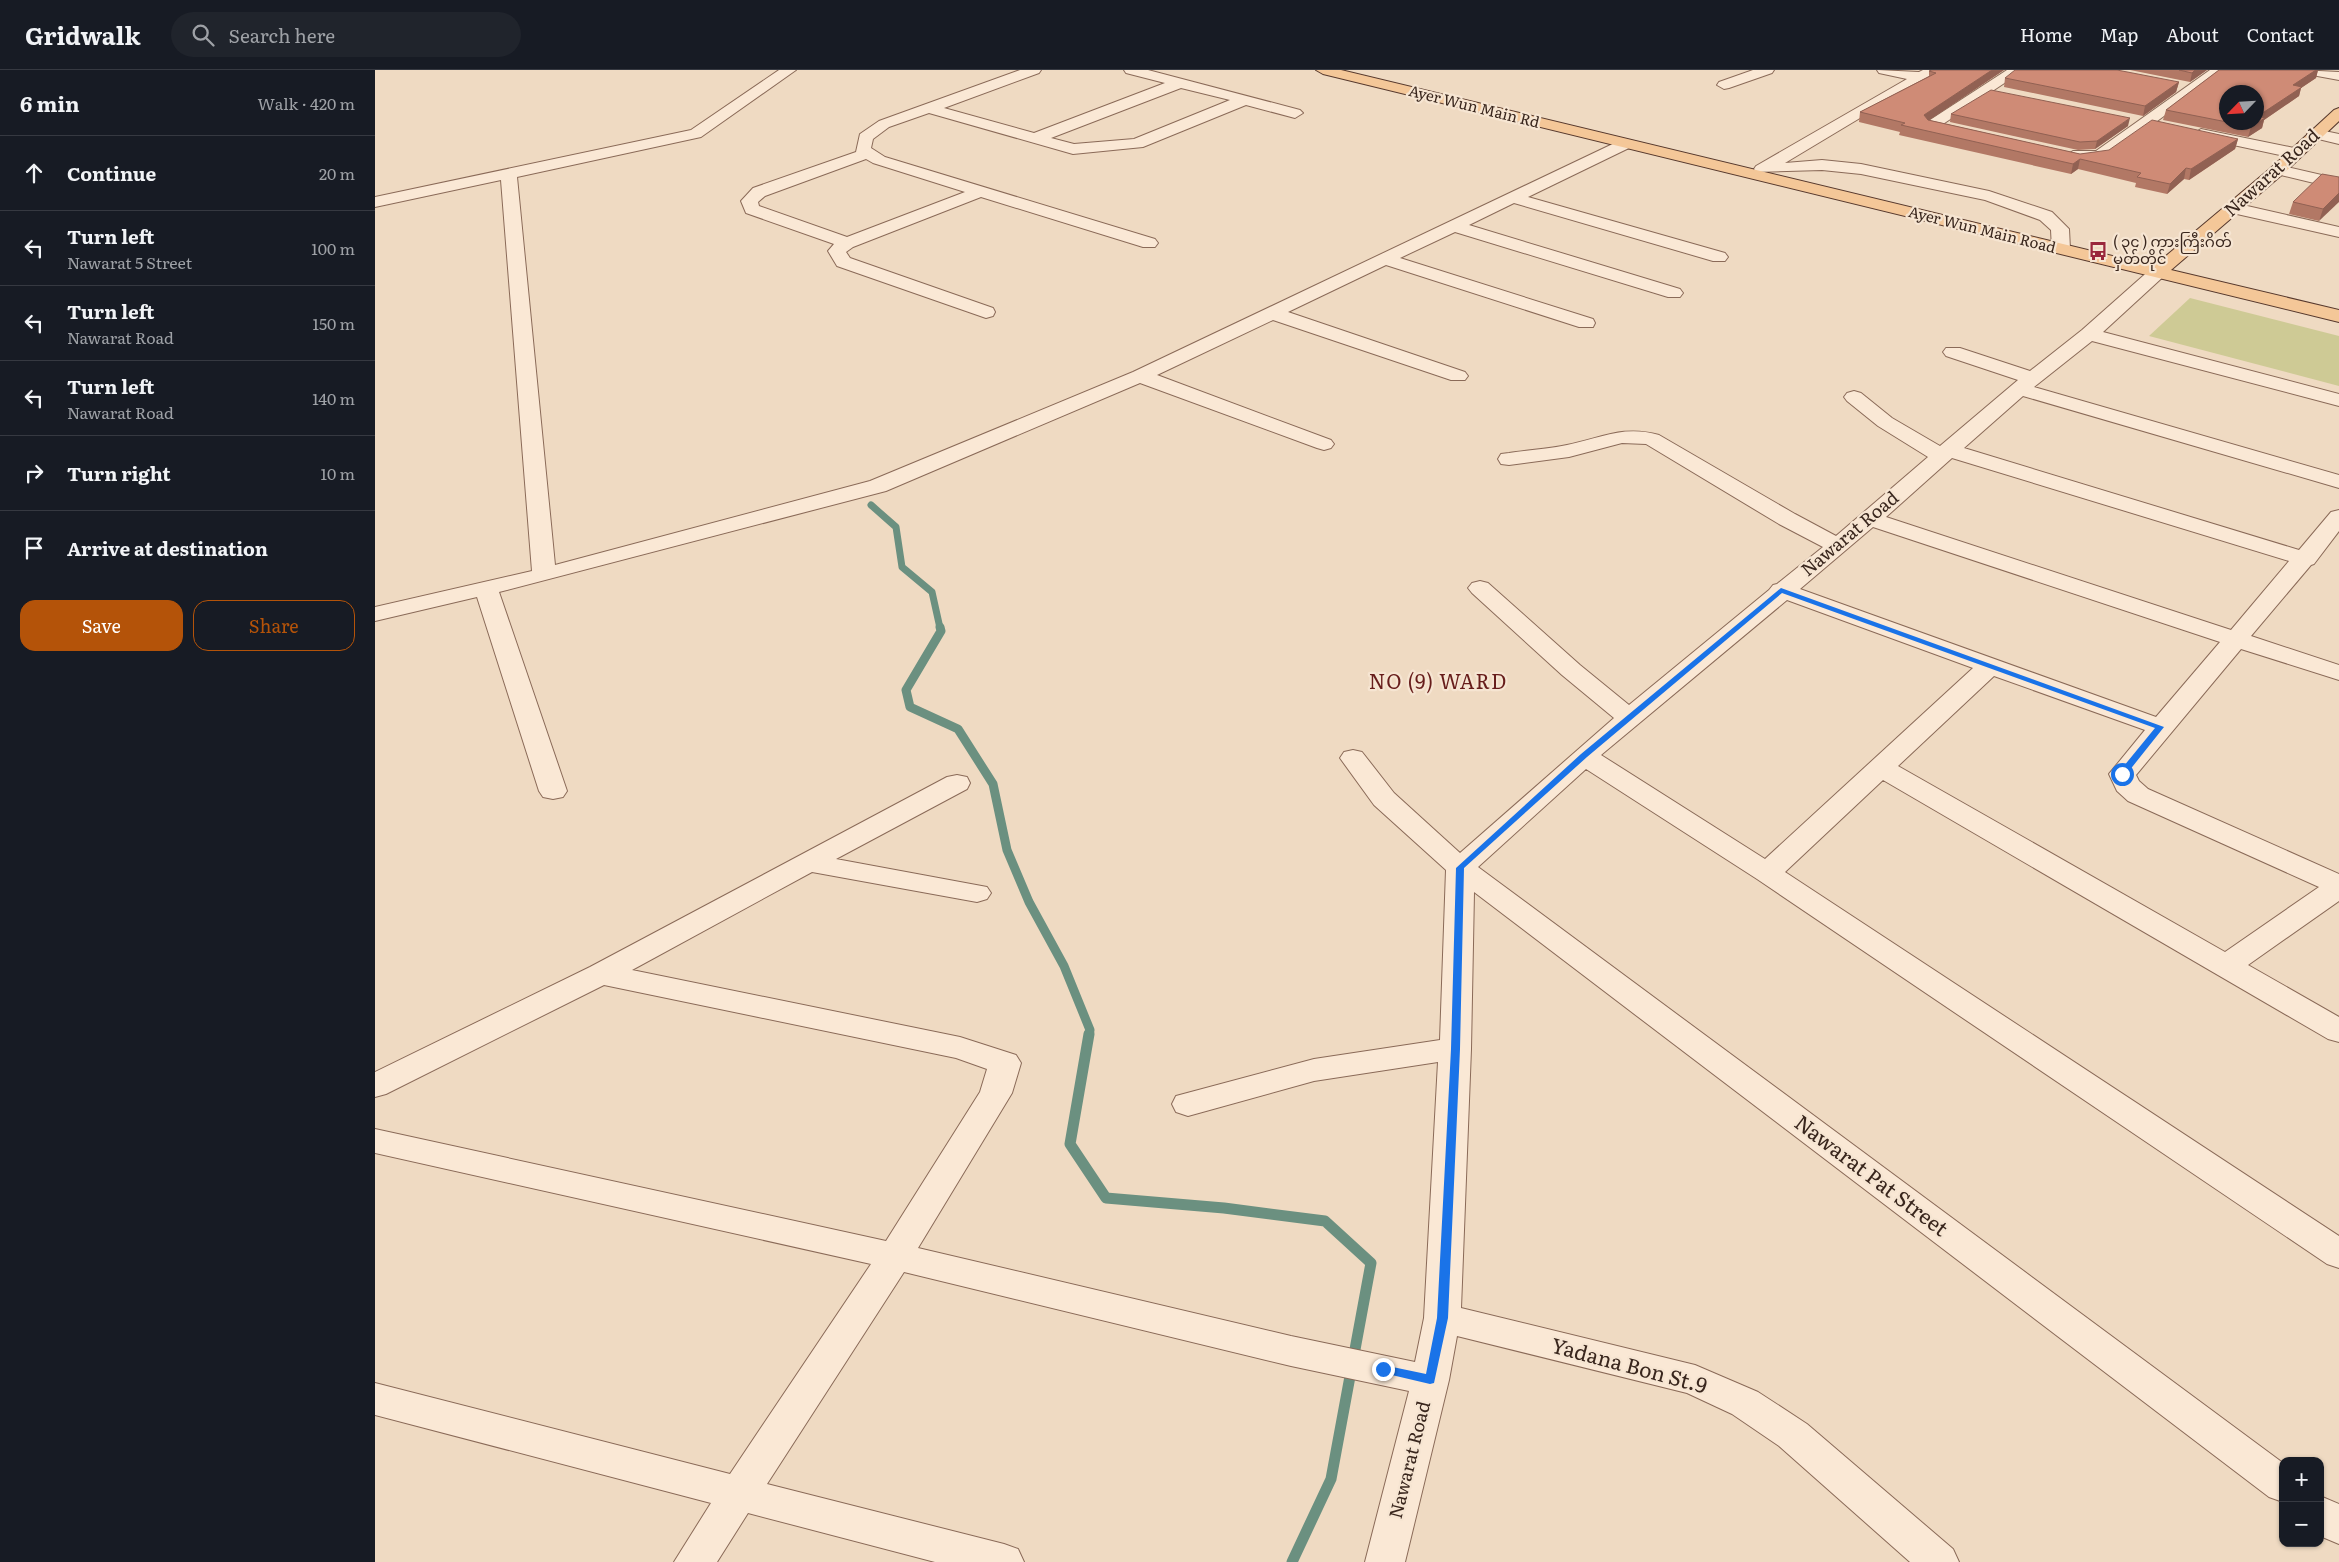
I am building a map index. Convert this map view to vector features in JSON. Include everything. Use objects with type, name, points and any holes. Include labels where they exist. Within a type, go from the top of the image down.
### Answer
[{"type":"main road","name":"Ayer Wun Main Rd","points":[[1323,70],[1625,144]]},
{"type":"main road","name":"Nawarat Road","points":[[2158,272],[2278,170],[2293,152],[2339,113]]},
{"type":"main road","name":"Ayer Wun Main Road","points":[[1625,144],[1757,172],[2061,249],[2339,316]]},
{"type":"street","points":[[375,202],[696,134],[789,70]]},
{"type":"street","points":[[1033,70],[884,124],[866,137],[863,150],[879,160],[1149,243]]},
{"type":"street","points":[[1131,70],[1295,113]]},
{"type":"street","points":[[1724,85],[1767,70]]},
{"type":"street","points":[[1884,70],[1927,74]]},
{"type":"street","points":[[1952,129],[1932,125],[2017,70]]},
{"type":"street","points":[[2059,153],[2078,157],[2101,156],[2219,70]]},
{"type":"street","points":[[2305,70],[2339,76]]},
{"type":"street","points":[[1757,172],[1927,74]]},
{"type":"street","points":[[1036,138],[1180,83]]},
{"type":"street","points":[[2175,85],[2194,88]]},
{"type":"street","points":[[1986,90],[2005,94]]},
{"type":"street","points":[[928,108],[1073,149],[1137,144],[1244,100]]},
{"type":"street","points":[[2129,119],[2167,127]]},
{"type":"street","points":[[2186,130],[2293,152]]},
{"type":"street","points":[[2315,134],[2339,139]]},
{"type":"street","points":[[375,614],[544,575],[878,486],[1141,376],[1625,144]]},
{"type":"street","points":[[847,243],[752,209],[749,201],[759,192],[868,153]]},
{"type":"street","points":[[1757,172],[1822,164],[1861,169],[1989,196],[2046,216],[2060,229],[2061,249]]},
{"type":"street","points":[[2278,170],[2339,184]]},
{"type":"street","points":[[509,175],[544,575]]},
{"type":"street","points":[[981,191],[847,243],[837,251],[843,262],[986,312]]},
{"type":"street","points":[[1513,198],[1719,257]]},
{"type":"street","points":[[2234,208],[2339,232]]},
{"type":"street","points":[[1453,226],[1673,293]]},
{"type":"street","points":[[1385,259],[1586,323]]},
{"type":"street","name":"Nawarat Road","points":[[1385,1562],[1430,1380],[1442,1318],[1455,1049],[1460,868],[1584,756],[1781,590],[1870,519],[2026,383],[2089,334],[2158,272]]},
{"type":"street","points":[[1272,313],[1458,376]]},
{"type":"street","points":[[2089,334],[2339,400]]},
{"type":"street","points":[[1953,352],[2026,383],[2339,482]]},
{"type":"street","points":[[1141,376],[1323,444]]},
{"type":"street","points":[[1854,397],[1885,422],[1945,453],[2307,558]]},
{"type":"street","points":[[1509,459],[1577,449],[1621,435],[1638,435],[1652,439],[1787,519],[1837,545]]},
{"type":"street","points":[[2339,517],[2238,640],[2160,727],[2122,774],[2127,785],[2138,795],[2339,886]]},
{"type":"street","points":[[1870,519],[2339,673]]},
{"type":"street","points":[[486,588],[553,791]]},
{"type":"street","points":[[1480,588],[1571,670],[1629,718]]},
{"type":"street","points":[[1781,590],[2160,727]]},
{"type":"street","points":[[1767,873],[1990,666]]},
{"type":"street","points":[[1584,756],[1767,873],[2339,1254]]},
{"type":"street","name":"Nawarat Pat Street","points":[[1353,758],[1384,799],[1460,868],[2279,1481]]},
{"type":"street","points":[[1881,767],[2339,1031]]},
{"type":"street","points":[[375,1086],[601,974],[957,783]]},
{"type":"street","points":[[808,863],[977,893]]},
{"type":"street","points":[[2226,966],[2339,886]]},
{"type":"street","points":[[601,974],[960,1048],[1005,1064],[996,1094],[895,1256],[694,1562]]},
{"type":"street","points":[[1188,1104],[1314,1070],[1455,1049]]},
{"type":"street","points":[[375,1142],[895,1256],[1295,1352],[1430,1380]]},
{"type":"street","name":"Yadana Bon St.9","points":[[1442,1318],[1695,1380],[1745,1402],[1793,1435],[1939,1562]]},
{"type":"street","points":[[375,1399],[1004,1562]]},
{"type":"street","points":[[2324,1516],[2339,1527]]},
{"type":"shaded area","points":[[2190,298],[2339,336],[2339,386],[2149,336]]},
{"type":"building","points":[[1992,70],[1924,115],[1928,120],[2080,154],[2109,150],[2152,120],[2238,139],[2191,169],[2186,168],[2170,184],[2137,177],[2141,173],[2080,159],[2073,164],[1901,125],[1905,123],[1860,112],[1936,73],[1929,71]]},
{"type":"building","points":[[2015,70],[2117,70],[2179,82],[2145,106],[2005,78]]},
{"type":"building","points":[[2179,70],[2195,70],[2192,73]]},
{"type":"building","points":[[2219,70],[2316,70],[2293,85],[2302,87],[2264,112],[2264,85],[2219,85],[2219,120],[2166,110]]},
{"type":"building","points":[[1991,90],[2130,118],[2097,141],[2080,142],[1951,114]]},
{"type":"building","points":[[2322,174],[2339,177],[2339,193],[2323,209],[2293,202]]},
{"type":"waterway","points":[[871,505],[896,527],[902,567],[932,592],[940,628]]},
{"type":"waterway","points":[[940,627],[941,631],[906,690],[910,707],[958,729],[993,784],[1007,850],[1029,902],[1064,966],[1090,1030],[1089,1035]]},
{"type":"waterway","points":[[1089,1034],[1070,1144],[1106,1198],[1224,1208],[1325,1221],[1371,1263],[1331,1479],[1292,1562]]},
{"type":"place","name":"( ၃၄ ) ကားကြီးဂိတ် မှတ်တိုင်","points":[[2098,251]]},
{"type":"district","name":"NO (9) WARD","points":[[1438,682]]},
{"type":"route","points":[[1383,1369],[1430,1380],[1442,1318],[1455,1049],[1460,868],[1584,756],[1781,590],[2160,727],[2122,774]]}]
